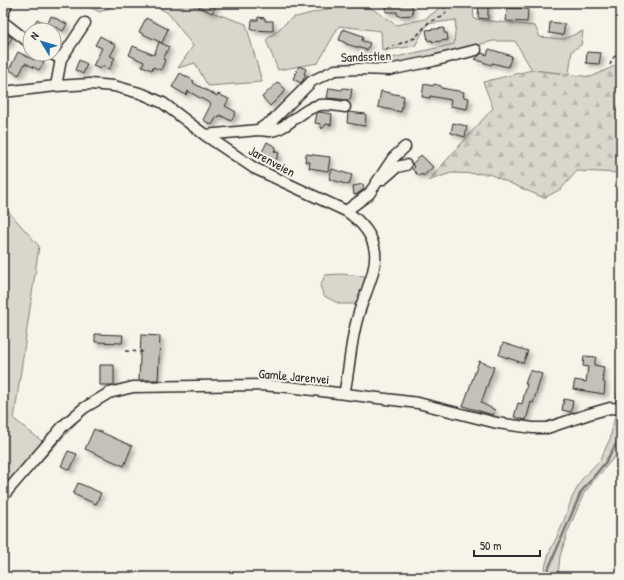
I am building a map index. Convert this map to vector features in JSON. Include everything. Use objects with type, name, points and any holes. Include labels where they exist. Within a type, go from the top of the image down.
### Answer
[{"type":"street","points":[[3,14],[7,3]]},
{"type":"street","points":[[3,22],[22,37]]},
{"type":"street","points":[[62,59],[85,23]]},
{"type":"street","name":"Sandsstien","points":[[258,130],[272,120],[312,81],[335,70],[389,70],[476,50]]},
{"type":"street","points":[[56,86],[61,62]]},
{"type":"street","name":"Jarenveien","points":[[3,92],[90,84],[114,86],[143,94],[163,103],[205,135],[254,168],[346,211],[357,219],[366,229],[372,240],[375,252],[374,269],[352,338],[349,373],[344,394]]},
{"type":"street","points":[[205,135],[258,130],[272,131],[290,122],[302,113],[319,105],[345,107]]},
{"type":"street","points":[[346,211],[369,194],[393,158],[405,147]]},
{"type":"street","points":[[374,187],[397,167],[406,165]]},
{"type":"street","name":"Gamle Jarenvei","points":[[3,496],[64,425],[84,408],[109,393],[133,387],[259,385],[289,387],[418,403],[497,423],[533,428],[547,428],[610,408],[621,409]]},
{"type":"path","points":[[387,57],[386,50],[388,48],[415,38],[429,22],[442,17],[446,13],[443,3]]},
{"type":"path","points":[[610,65],[613,58],[621,50]]},
{"type":"path","points":[[125,351],[144,352]]},
{"type":"green space","points":[[86,3],[116,3],[115,5],[100,12],[85,5]]},
{"type":"green space","points":[[150,3],[185,3],[246,24],[262,82],[208,86],[195,63],[178,68],[193,46],[168,13]]},
{"type":"green space","points":[[473,3],[474,19],[535,26],[540,37],[563,39],[583,31],[581,45],[572,51],[569,74],[532,70],[515,41],[493,41],[389,68],[383,60],[454,44],[456,20],[427,24],[415,46],[382,51],[381,31],[339,26],[318,63],[278,70],[266,40],[292,18],[336,7],[371,8],[396,25],[425,19],[445,4]]},
{"type":"green space","points":[[621,63],[621,173],[577,171],[561,189],[544,198],[489,174],[451,173],[428,181],[493,108],[483,82],[532,70],[591,77]]},
{"type":"green space","points":[[8,211],[39,246],[14,419],[43,442],[77,422],[3,503],[3,220]]},
{"type":"green space","points":[[340,274],[365,276],[359,304],[340,304],[324,296],[320,286],[325,275]]},
{"type":"green space","points":[[621,340],[621,405],[617,405],[615,402],[617,396]]},
{"type":"green space","points":[[621,415],[621,449],[584,493],[568,531],[560,556],[558,575],[556,577],[537,577],[544,571],[549,553],[562,526],[572,498],[582,479],[600,460],[610,439],[615,416]]},
{"type":"building","points":[[193,3],[217,3],[212,13]]},
{"type":"building","points":[[479,3],[488,3],[488,19],[478,18]]},
{"type":"building","points":[[412,5],[413,15],[398,16],[397,12],[386,12],[386,6]]},
{"type":"building","points":[[507,8],[528,9],[527,22],[506,21]]},
{"type":"building","points":[[51,16],[67,24],[63,31],[62,22],[48,22]]},
{"type":"building","points":[[258,17],[265,18],[265,21],[273,21],[273,31],[251,30],[252,20],[258,20]]},
{"type":"building","points":[[146,18],[168,29],[162,43],[139,32]]},
{"type":"building","points":[[37,19],[42,22],[35,22]]},
{"type":"building","points":[[550,22],[565,24],[563,35],[549,33]]},
{"type":"building","points":[[444,28],[444,33],[447,33],[448,40],[428,41],[426,30]]},
{"type":"building","points":[[343,29],[363,36],[362,41],[370,43],[367,50],[346,44],[339,40]]},
{"type":"building","points":[[3,32],[12,38],[8,45],[3,43]]},
{"type":"building","points":[[100,36],[116,45],[110,56],[115,58],[109,69],[102,66],[100,69],[93,66],[102,48],[95,45]]},
{"type":"building","points":[[159,42],[169,47],[163,59],[165,60],[161,70],[153,67],[152,70],[142,66],[144,62],[129,55],[133,46],[154,55]]},
{"type":"building","points":[[489,49],[512,56],[508,67],[492,63],[491,65],[475,59],[482,53],[487,55]]},
{"type":"building","points":[[18,52],[22,54],[22,62],[44,62],[39,70],[25,63],[19,75],[9,70]]},
{"type":"building","points":[[587,52],[601,53],[599,64],[586,63]]},
{"type":"building","points":[[79,60],[87,64],[83,74],[75,70]]},
{"type":"building","points":[[299,66],[306,69],[304,74],[306,75],[301,83],[293,79]]},
{"type":"building","points":[[180,73],[194,81],[193,83],[217,96],[218,94],[229,99],[225,106],[236,112],[231,121],[220,115],[219,118],[217,116],[212,125],[203,120],[211,104],[188,91],[186,95],[172,87]]},
{"type":"building","points":[[278,82],[286,90],[270,106],[262,97]]},
{"type":"building","points":[[424,84],[433,86],[434,84],[441,86],[441,88],[464,92],[463,97],[469,98],[467,109],[450,106],[451,100],[430,96],[430,98],[422,97]]},
{"type":"building","points":[[329,88],[342,90],[343,88],[352,89],[350,100],[327,98]]},
{"type":"building","points":[[381,91],[404,96],[401,112],[378,107]]},
{"type":"building","points":[[348,112],[366,114],[365,126],[347,123]]},
{"type":"building","points":[[317,113],[332,114],[331,125],[326,124],[322,129],[320,124],[315,123]]},
{"type":"building","points":[[453,123],[467,126],[465,137],[451,133]]},
{"type":"building","points":[[267,142],[276,147],[274,151],[279,153],[275,162],[265,157],[266,154],[262,152]]},
{"type":"building","points":[[306,154],[330,157],[328,171],[309,168],[310,162],[305,162]]},
{"type":"building","points":[[421,155],[433,167],[423,176],[422,174],[419,176],[412,169],[415,167],[412,164]]},
{"type":"building","points":[[332,169],[352,175],[349,185],[329,179]]},
{"type":"building","points":[[363,184],[364,189],[354,195],[353,186]]},
{"type":"building","points":[[95,334],[123,335],[122,343],[95,342]]},
{"type":"building","points":[[141,335],[160,336],[158,380],[139,380]]},
{"type":"building","points":[[503,343],[528,351],[523,363],[499,355]]},
{"type":"building","points":[[584,356],[596,357],[594,365],[604,367],[602,378],[604,378],[603,382],[605,383],[604,394],[573,389],[575,380],[586,382],[588,367],[583,366]]},
{"type":"building","points":[[479,361],[494,367],[481,403],[495,410],[493,415],[463,406]]},
{"type":"building","points":[[100,365],[114,365],[114,385],[100,385]]},
{"type":"building","points":[[530,370],[542,374],[526,420],[514,417],[518,403],[522,404],[527,384],[525,384]]},
{"type":"building","points":[[564,399],[573,401],[571,412],[562,410]]},
{"type":"building","points":[[94,429],[132,446],[124,466],[85,449]]},
{"type":"building","points":[[68,451],[77,454],[70,470],[61,466]]},
{"type":"building","points":[[78,483],[101,493],[96,504],[73,494]]},
{"type":"waterway","points":[[545,577],[581,492],[605,463],[621,436]]}]
